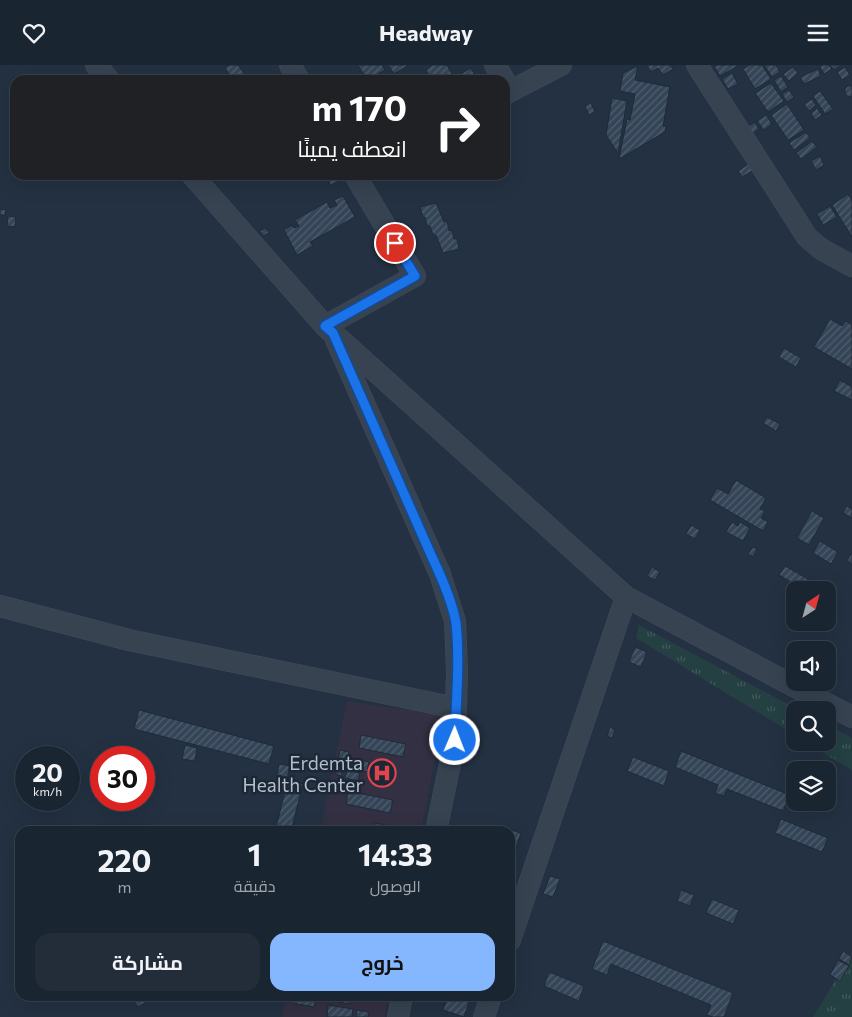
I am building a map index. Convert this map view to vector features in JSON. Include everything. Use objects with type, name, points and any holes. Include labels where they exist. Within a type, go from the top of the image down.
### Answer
[{"type":"street","points":[[96,65],[105,75]]},
{"type":"street","points":[[510,85],[562,65]]},
{"type":"street","points":[[697,65],[807,237],[820,249],[852,266]]},
{"type":"street","points":[[196,180],[329,330],[626,597],[852,717]]},
{"type":"street","points":[[329,330],[415,276],[359,180]]},
{"type":"street","points":[[329,330],[440,574],[456,621],[455,740],[437,826]]},
{"type":"street","points":[[515,924],[626,597]]},
{"type":"street","points":[[0,606],[129,640],[456,708]]},
{"type":"street","points":[[398,1017],[401,1001]]},
{"type":"street","points":[[484,1017],[489,1001]]},
{"type":"shaded area","name":"Erdemta Health Center","points":[[347,701],[444,715],[422,826],[321,826]]},
{"type":"shaded area","points":[[284,1001],[388,1001],[385,1017],[282,1017]]},
{"type":"green space","points":[[639,625],[786,703],[786,730],[636,638]]},
{"type":"green space","points":[[836,729],[852,738],[852,770],[820,751],[836,751]]},
{"type":"green space","points":[[852,953],[852,1017],[813,1017]]},
{"type":"building","points":[[229,65],[238,65],[245,75],[230,75],[225,68]]},
{"type":"building","points":[[358,65],[382,65],[385,70],[376,75],[364,75]]},
{"type":"building","points":[[388,65],[409,65],[394,74]]},
{"type":"building","points":[[432,65],[447,65],[452,74],[429,75],[426,70]]},
{"type":"building","points":[[647,65],[670,65],[673,69],[663,75],[658,68],[651,72]]},
{"type":"building","points":[[750,65],[762,65],[771,79],[755,89],[743,69]]},
{"type":"building","points":[[764,65],[776,65],[780,72],[772,77]]},
{"type":"building","points":[[822,65],[829,65],[832,69],[824,74],[820,67]]},
{"type":"building","points":[[830,65],[841,65],[834,70]]},
{"type":"building","points":[[638,66],[635,80],[670,87],[663,126],[666,126],[665,132],[619,159],[627,119],[630,120],[635,94],[620,91],[623,73]]},
{"type":"building","points":[[714,66],[738,66],[720,76]]},
{"type":"building","points":[[793,67],[798,73],[789,81],[783,74]]},
{"type":"building","points":[[845,67],[850,75],[842,80],[837,72]]},
{"type":"building","points":[[471,68],[475,75],[459,75]]},
{"type":"building","points":[[818,69],[821,76],[804,84],[800,77]]},
{"type":"building","points":[[732,73],[738,84],[728,89],[722,79]]},
{"type":"building","points":[[781,76],[788,87],[781,92],[774,80]]},
{"type":"building","points":[[771,83],[784,101],[768,112],[755,93]]},
{"type":"building","points":[[848,86],[852,86],[852,97],[847,96],[845,93],[845,89]]},
{"type":"building","points":[[789,90],[794,97],[787,102],[782,94]]},
{"type":"building","points":[[820,91],[833,109],[825,114],[813,96]]},
{"type":"building","points":[[612,98],[627,101],[618,153],[606,135]]},
{"type":"building","points":[[812,99],[816,105],[809,111],[804,104]]},
{"type":"building","points":[[591,103],[595,112],[589,115],[585,106]]},
{"type":"building","points":[[787,104],[804,130],[788,140],[771,115]]},
{"type":"building","points":[[817,108],[822,115],[815,120],[811,113]]},
{"type":"building","points":[[766,115],[772,124],[764,130],[757,121]]},
{"type":"building","points":[[755,122],[759,129],[752,134],[747,127]]},
{"type":"building","points":[[806,132],[810,138],[794,150],[789,143]]},
{"type":"building","points":[[812,141],[817,147],[801,159],[796,153]]},
{"type":"building","points":[[820,156],[824,165],[816,170],[811,161]]},
{"type":"building","points":[[750,163],[754,170],[742,177],[738,171]]},
{"type":"building","points":[[328,180],[340,181],[330,185]]},
{"type":"building","points":[[848,194],[852,200],[852,237],[832,205]]},
{"type":"building","points":[[343,196],[355,217],[310,242],[313,246],[297,255],[284,230],[292,225],[294,228],[299,226],[295,220],[327,202],[330,208],[337,205],[334,200]]},
{"type":"building","points":[[436,203],[444,222],[447,221],[449,231],[452,230],[454,239],[457,239],[459,249],[443,253],[436,235],[433,235],[430,226],[427,226],[420,207]]},
{"type":"building","points":[[830,206],[837,217],[823,225],[817,214]]},
{"type":"building","points":[[0,209],[6,210],[5,216],[0,214]]},
{"type":"building","points":[[8,216],[16,217],[15,227],[7,226]]},
{"type":"building","points":[[266,228],[269,233],[263,236],[260,231]]},
{"type":"building","points":[[830,319],[842,326],[846,321],[852,325],[852,369],[814,347]]},
{"type":"building","points":[[784,348],[801,358],[796,367],[779,357]]},
{"type":"building","points":[[840,380],[852,387],[852,400],[834,391]]},
{"type":"building","points":[[767,417],[780,424],[776,431],[763,423]]},
{"type":"building","points":[[736,480],[766,498],[760,509],[765,511],[761,518],[768,522],[763,531],[710,500],[717,488],[728,494]]},
{"type":"building","points":[[847,506],[852,509],[852,518],[843,513]]},
{"type":"building","points":[[812,511],[824,518],[809,545],[797,538]]},
{"type":"building","points":[[732,522],[738,526],[740,522],[750,528],[743,541],[726,532]]},
{"type":"building","points":[[691,525],[700,530],[695,539],[686,534]]},
{"type":"building","points":[[820,541],[838,552],[831,564],[813,553]]},
{"type":"building","points":[[753,547],[757,549],[753,557],[748,554]]},
{"type":"building","points":[[852,552],[852,564],[847,561]]},
{"type":"building","points":[[785,566],[808,579],[807,581],[789,581],[779,575]]},
{"type":"building","points":[[652,567],[660,572],[655,580],[647,576]]},
{"type":"building","points":[[635,647],[647,652],[641,667],[629,662]]},
{"type":"building","points":[[139,710],[274,746],[269,764],[134,729]]},
{"type":"building","points":[[610,727],[615,730],[612,738],[607,736]]},
{"type":"building","points":[[361,735],[406,744],[403,757],[359,748]]},
{"type":"building","points":[[185,745],[197,748],[195,761],[182,759]]},
{"type":"building","points":[[340,750],[349,752],[347,761],[338,759]]},
{"type":"building","points":[[681,751],[786,793],[786,804],[783,811],[727,789],[724,796],[715,793],[718,785],[675,767]]},
{"type":"building","points":[[633,757],[669,771],[664,786],[627,771]]},
{"type":"building","points":[[358,759],[369,762],[367,772],[356,770]]},
{"type":"building","points":[[279,764],[290,766],[287,778],[277,775]]},
{"type":"building","points":[[336,766],[343,768],[341,776],[335,774]]},
{"type":"building","points":[[347,770],[360,773],[358,781],[345,778]]},
{"type":"building","points":[[274,779],[284,782],[280,795],[270,792]]},
{"type":"building","points":[[288,780],[303,784],[292,826],[276,826]]},
{"type":"building","points":[[348,791],[393,800],[390,813],[346,804]]},
{"type":"building","points":[[781,819],[828,838],[822,852],[775,833]]},
{"type":"building","points":[[375,823],[385,825],[385,826],[375,826]]},
{"type":"building","points":[[515,831],[521,833],[515,851]]},
{"type":"building","points":[[550,876],[560,879],[553,897],[543,894]]},
{"type":"building","points":[[681,890],[694,895],[690,906],[677,901]]},
{"type":"building","points":[[712,899],[739,910],[733,924],[706,913]]},
{"type":"building","points":[[603,941],[733,993],[724,1017],[707,1015],[711,1005],[611,964],[607,975],[592,969]]},
{"type":"building","points":[[843,951],[852,957],[849,965],[839,959]]},
{"type":"building","points":[[838,960],[849,966],[840,981],[830,975]]},
{"type":"building","points":[[549,972],[584,986],[579,1001],[544,986]]},
{"type":"building","points":[[135,1001],[144,1001],[145,1003],[137,1007]]},
{"type":"building","points":[[292,1001],[315,1001],[314,1007],[292,1003]]},
{"type":"building","points":[[334,1001],[349,1001],[349,1004]]},
{"type":"building","points":[[446,1001],[469,1001],[464,1017],[443,1010]]},
{"type":"building","points":[[328,1005],[353,1009],[352,1017],[327,1017]]},
{"type":"building","points":[[357,1010],[369,1012],[368,1017],[356,1017]]},
{"type":"place","name":"Erdemta Health Center","points":[[382,773]]},
{"type":"route","points":[[395,243],[415,276],[325,326],[333,333],[440,574],[456,621],[455,740]]}]
